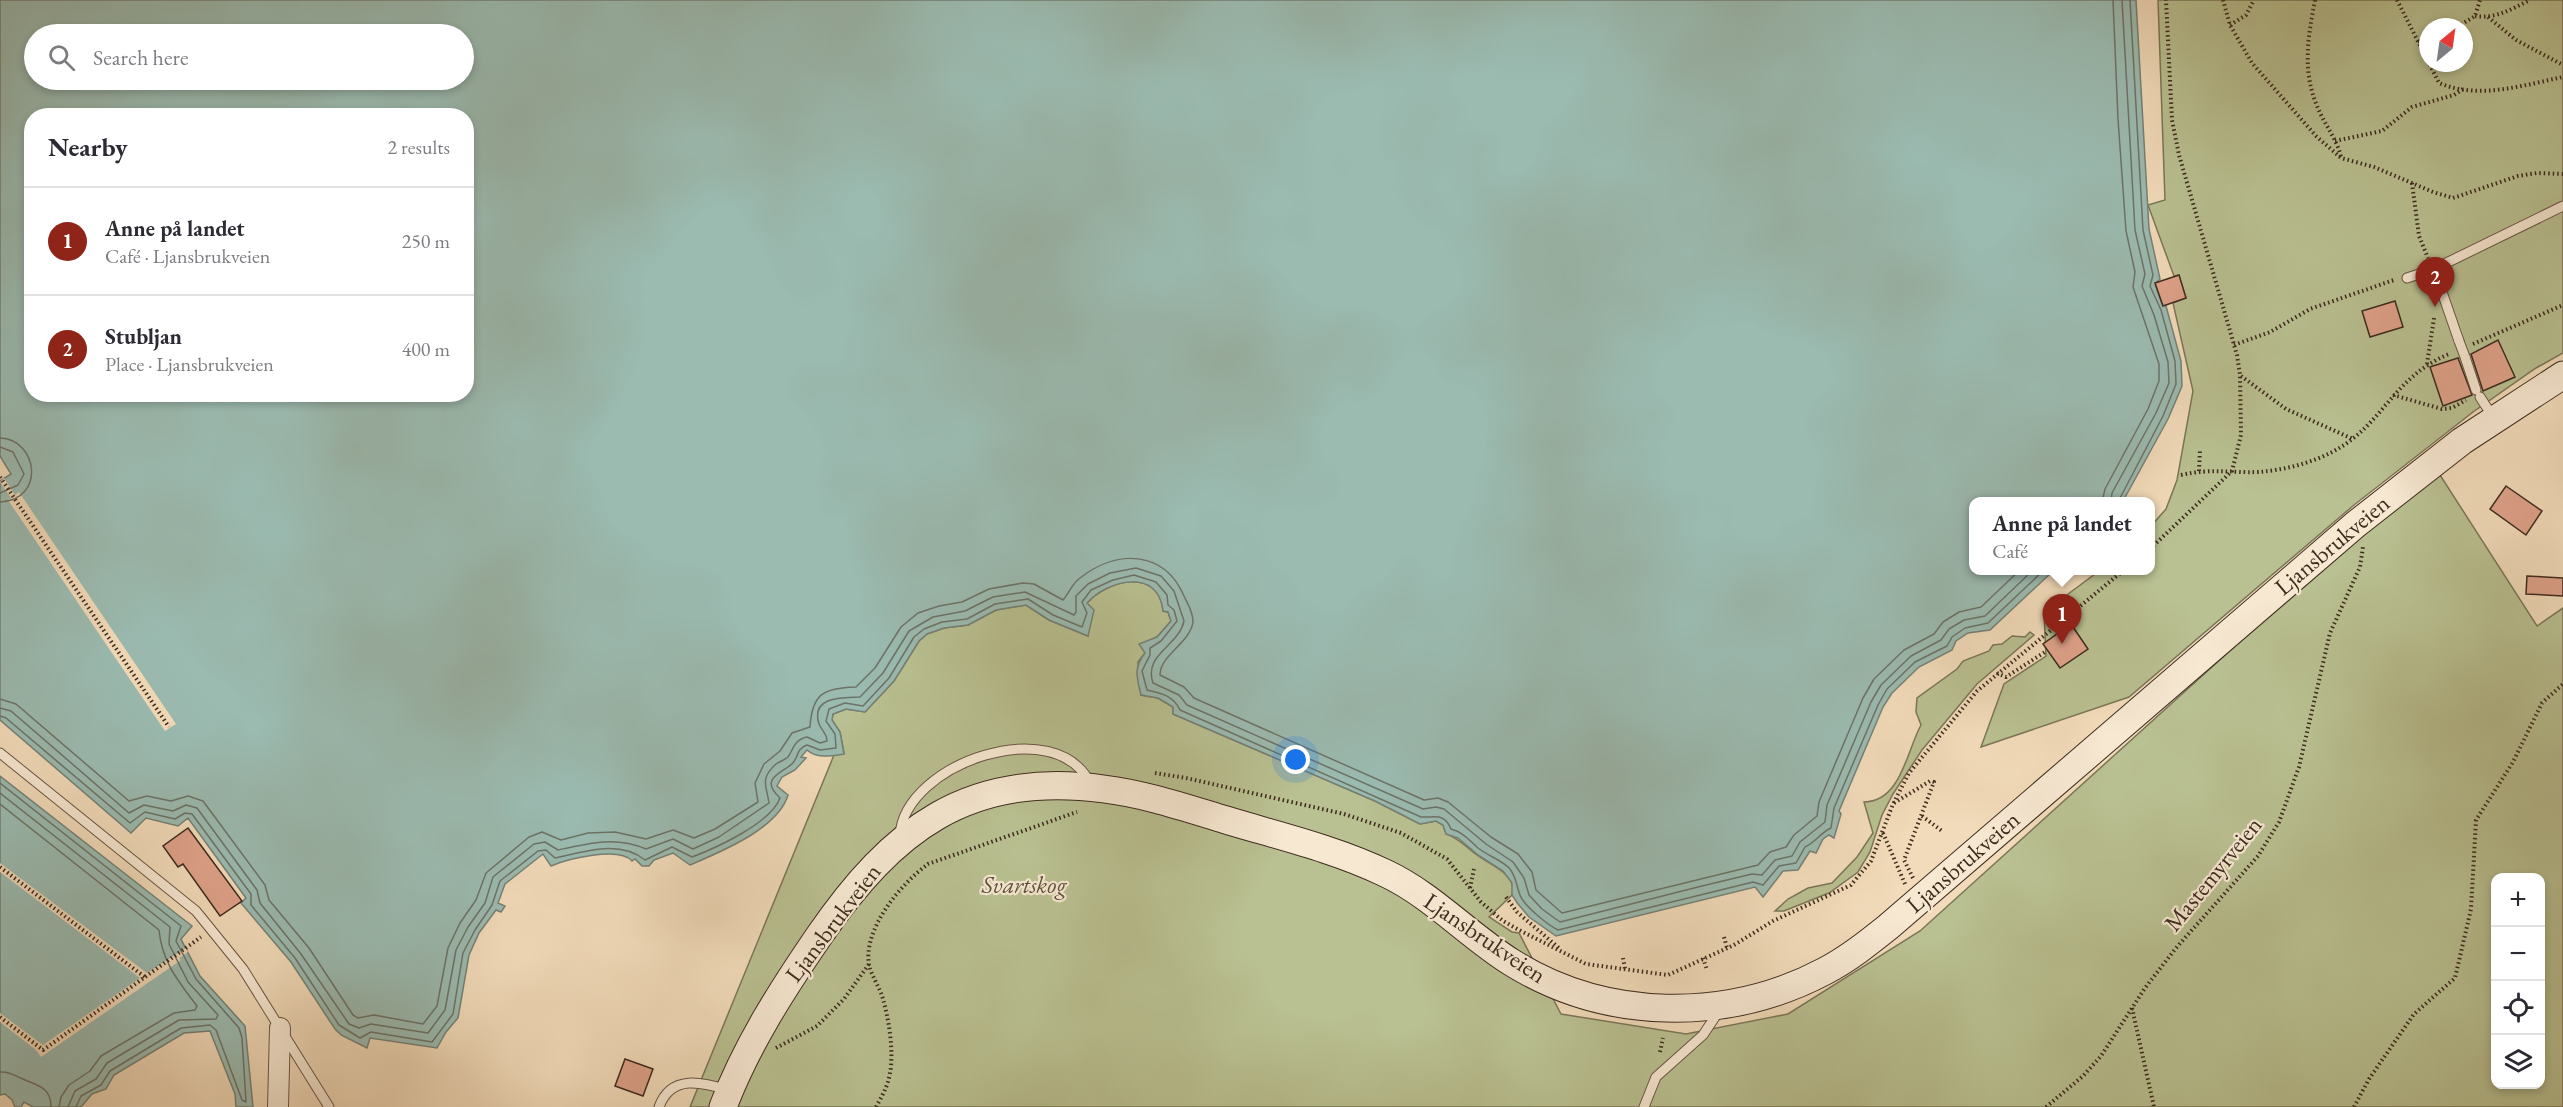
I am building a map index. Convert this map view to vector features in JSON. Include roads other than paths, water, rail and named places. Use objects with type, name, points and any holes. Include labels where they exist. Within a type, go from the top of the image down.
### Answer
[{"type":"main road","name":"Ljansbrukveien","points":[[726,1099],[770,1012],[811,948],[849,894],[899,842],[944,812],[997,792],[1047,785],[1086,799],[1176,806],[1364,863],[1414,890],[1510,962],[1538,977],[1584,996],[1644,1008],[1723,1004],[1778,991],[1822,973],[1863,947],[1916,895],[2430,464],[2483,402],[2563,375]]},
{"type":"street","points":[[278,1107],[280,1028]]},
{"type":"lane","points":[[2407,278],[2433,269],[2563,206]]},
{"type":"lane","points":[[2433,269],[2483,402]]},
{"type":"lane","points":[[899,842],[901,822],[915,798],[961,764],[983,756],[1021,750],[1053,753],[1079,768],[1086,799]]},
{"type":"lane","points":[[0,753],[196,911],[243,969],[329,1107]]},
{"type":"lane","points":[[1644,1107],[1656,1077],[1703,1035],[1723,1004]]},
{"type":"lane","points":[[659,1107],[671,1089],[693,1081],[726,1099]]},
{"type":"water","points":[[0,0],[2136,0],[2149,229],[2160,279],[2155,284],[2162,304],[2166,306],[2181,361],[2182,386],[2168,419],[2125,497],[1969,497],[1969,575],[2049,575],[1990,630],[1968,633],[1956,641],[1952,650],[1919,667],[1892,693],[1883,707],[1839,811],[1841,814],[1834,838],[1829,835],[1823,839],[1816,853],[1810,851],[1798,870],[1783,871],[1763,897],[1755,887],[1556,936],[1529,917],[1518,904],[1512,895],[1512,883],[1503,871],[1478,855],[1458,838],[1446,834],[1443,825],[1436,821],[1420,824],[1375,801],[1173,714],[1173,707],[1158,698],[1141,695],[1137,668],[1145,653],[1139,644],[1157,637],[1171,621],[1168,612],[1163,611],[1159,597],[1152,588],[1143,583],[1131,582],[1107,588],[1087,603],[1094,610],[1088,636],[1049,620],[1026,605],[996,610],[968,625],[944,628],[927,634],[919,641],[894,681],[865,712],[846,709],[833,714],[832,720],[840,732],[844,754],[820,756],[807,750],[801,757],[806,758],[795,770],[782,777],[777,786],[788,795],[773,818],[761,829],[717,853],[690,865],[673,853],[654,860],[649,866],[642,866],[635,859],[632,861],[616,854],[605,854],[580,857],[551,866],[543,854],[505,884],[498,903],[505,906],[501,912],[496,910],[479,933],[469,955],[458,1018],[446,1032],[437,1048],[370,1038],[367,1048],[341,1035],[335,1029],[291,962],[241,903],[246,898],[188,818],[178,826],[146,818],[131,833],[0,720],[0,481],[11,474],[0,456]]},
{"type":"water","points":[[0,776],[192,926],[181,939],[200,976],[245,1026],[253,1107],[236,1107],[235,1094],[210,1031],[184,1033],[114,1075],[106,1089],[92,1094],[81,1107],[33,1107],[24,1102],[21,1107],[15,1107],[12,1100],[5,1094],[0,1095]]},
{"type":"place","name":"Stubljan","points":[[2435,307]]},
{"type":"place","name":"Anne på landet","points":[[2062,644]]},
{"type":"park label","name":"Svartskog","points":[[1024,885]]}]
